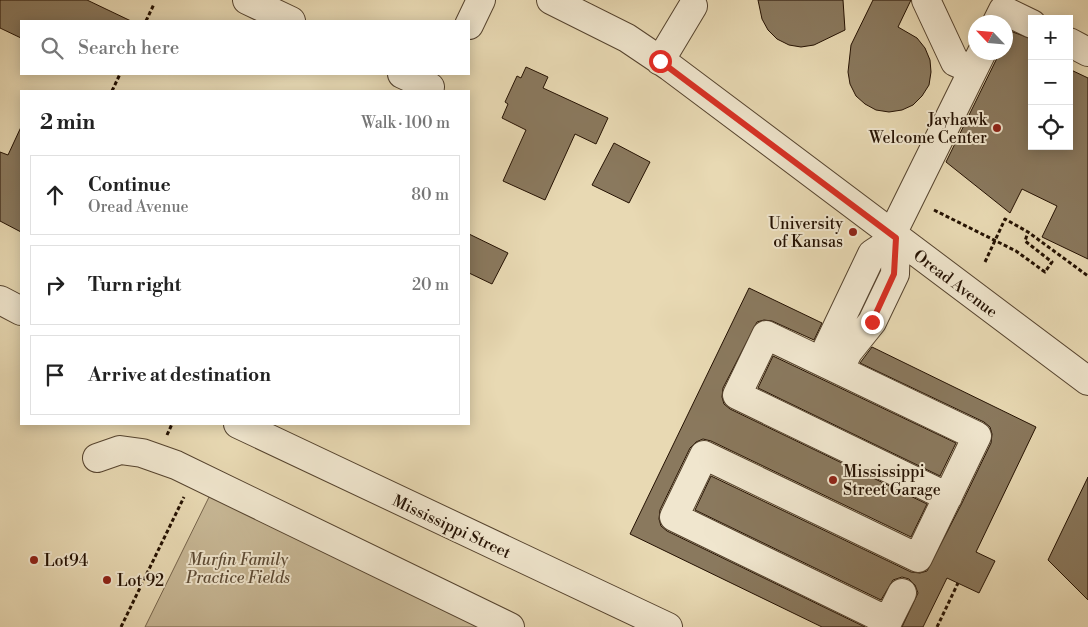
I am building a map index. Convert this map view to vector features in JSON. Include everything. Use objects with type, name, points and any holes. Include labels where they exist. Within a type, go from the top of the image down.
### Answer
[{"type":"street","points":[[247,0],[290,20]]},
{"type":"street","points":[[470,23],[481,0]]},
{"type":"street","name":"Oread Avenue","points":[[551,0],[626,38],[660,61],[1088,382]]},
{"type":"street","points":[[836,361],[977,61],[955,62],[926,0]]},
{"type":"street","points":[[660,61],[693,6]]},
{"type":"street","points":[[1000,15],[1003,10],[1028,22]]},
{"type":"street","points":[[1073,44],[1088,52]]},
{"type":"street","points":[[404,75],[431,86]]},
{"type":"street","points":[[0,300],[20,310]]},
{"type":"street","points":[[902,593],[888,621],[674,518],[704,455],[918,558],[948,497],[977,436],[836,361],[766,335],[737,395],[948,497]]},
{"type":"street","name":"Mississippi Street","points":[[240,425],[668,627]]},
{"type":"street","points":[[97,458],[120,450],[142,453],[176,465],[510,627]]},
{"type":"path","points":[[146,20],[154,4]]},
{"type":"path","points":[[112,90],[120,75]]},
{"type":"path","points":[[926,206],[995,240],[1045,272],[1052,262],[1024,241],[1028,232]]},
{"type":"path","points":[[985,262],[1004,219],[1028,232],[1088,276]]},
{"type":"path","points":[[121,627],[185,496]]},
{"type":"path","points":[[937,627],[958,583]]},
{"type":"green space","name":"Murfin Family Practice Fields","points":[[212,491],[490,627],[145,627]]},
{"type":"building","points":[[0,0],[87,0],[129,20],[20,20],[20,38],[0,28]]},
{"type":"building","points":[[758,0],[843,0],[845,30],[814,45],[801,47],[789,45],[777,39],[768,30],[762,19]]},
{"type":"building","points":[[873,0],[911,0],[898,27],[917,38],[925,48],[930,60],[929,85],[913,105],[902,110],[889,112],[876,110],[856,96],[850,84],[848,72],[851,45]]},
{"type":"building","name":"Jayhawk Welcome Center","points":[[1013,32],[1028,38],[1028,150],[1073,150],[1073,71],[1088,78],[1088,259],[1042,237],[1057,206],[1022,189],[1010,213],[946,162],[996,60],[1013,60]]},
{"type":"building","points":[[526,67],[548,77],[543,88],[608,118],[596,144],[575,134],[545,200],[503,181],[526,130],[502,118],[508,104],[505,102],[517,76],[521,78]]},
{"type":"building","points":[[20,129],[20,231],[0,221],[0,152],[8,155]]},
{"type":"building","points":[[614,143],[650,162],[629,203],[592,185]]},
{"type":"building","points":[[470,234],[508,253],[492,284],[470,273]]},
{"type":"building","points":[[749,288],[822,323],[814,340],[772,321],[764,320],[757,322],[723,388],[722,397],[724,404],[730,409],[927,504],[911,537],[711,441],[703,439],[696,442],[690,448],[660,510],[659,519],[661,526],[667,531],[865,627],[822,627],[630,534]]},
{"type":"building","points":[[872,347],[1036,427],[976,552],[995,561],[979,593],[947,578],[923,627],[902,627],[918,593],[915,585],[909,579],[902,577],[893,580],[881,600],[695,510],[711,476],[911,572],[920,573],[927,571],[991,443],[992,434],[990,427],[984,422],[860,363]]},
{"type":"building","points":[[773,356],[956,443],[940,476],[758,388]]},
{"type":"building","points":[[1088,477],[1088,600],[1048,560]]},
{"type":"place","name":"Jayhawk Welcome Center","points":[[997,128]]},
{"type":"place","name":"University of Kansas","points":[[853,232]]},
{"type":"place","name":"Mississippi Street Garage","points":[[833,480]]},
{"type":"place","name":"Lot94","points":[[34,560]]},
{"type":"place","name":"Lot 92","points":[[107,580]]},
{"type":"route","points":[[660,61],[896,238],[894,274],[872,322]]}]
